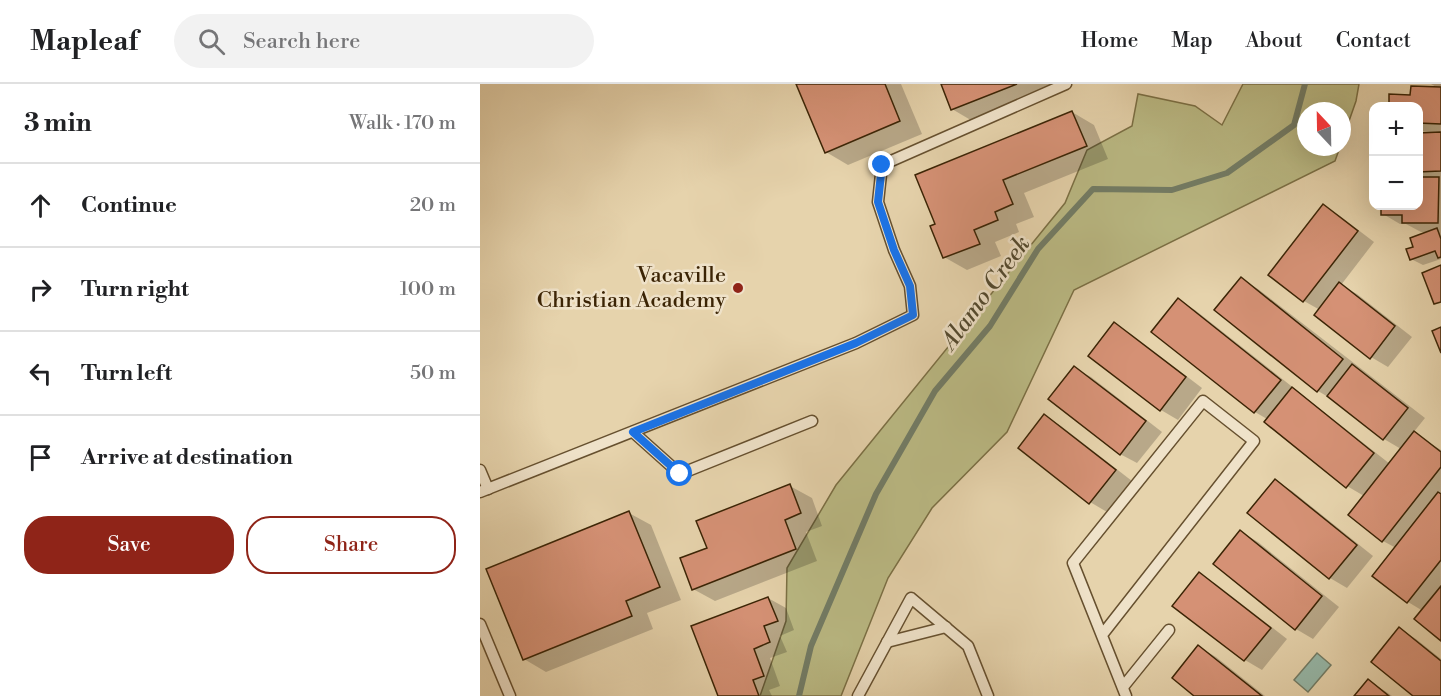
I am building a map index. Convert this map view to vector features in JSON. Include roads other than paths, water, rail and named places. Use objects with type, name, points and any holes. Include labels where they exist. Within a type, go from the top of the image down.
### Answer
[{"type":"lane","points":[[480,470],[484,490],[856,343],[913,315],[910,286],[894,250],[878,202],[882,165],[1066,84]]},
{"type":"lane","points":[[1102,635],[1254,441],[1203,401],[1072,563],[1124,691]]},
{"type":"lane","points":[[633,432],[680,474],[812,421]]},
{"type":"lane","points":[[858,696],[911,598],[968,646],[988,696]]},
{"type":"lane","points":[[480,624],[510,696]]},
{"type":"lane","points":[[887,642],[945,627]]},
{"type":"lane","points":[[1124,691],[1169,630]]},
{"type":"waterway","name":"Alamo Creek","points":[[799,696],[811,646],[876,494],[935,391],[990,326],[1038,249],[1093,189],[1172,190],[1227,173],[1294,125],[1305,84]]},
{"type":"place","name":"Vacaville Christian Academy","points":[[738,288]]}]
